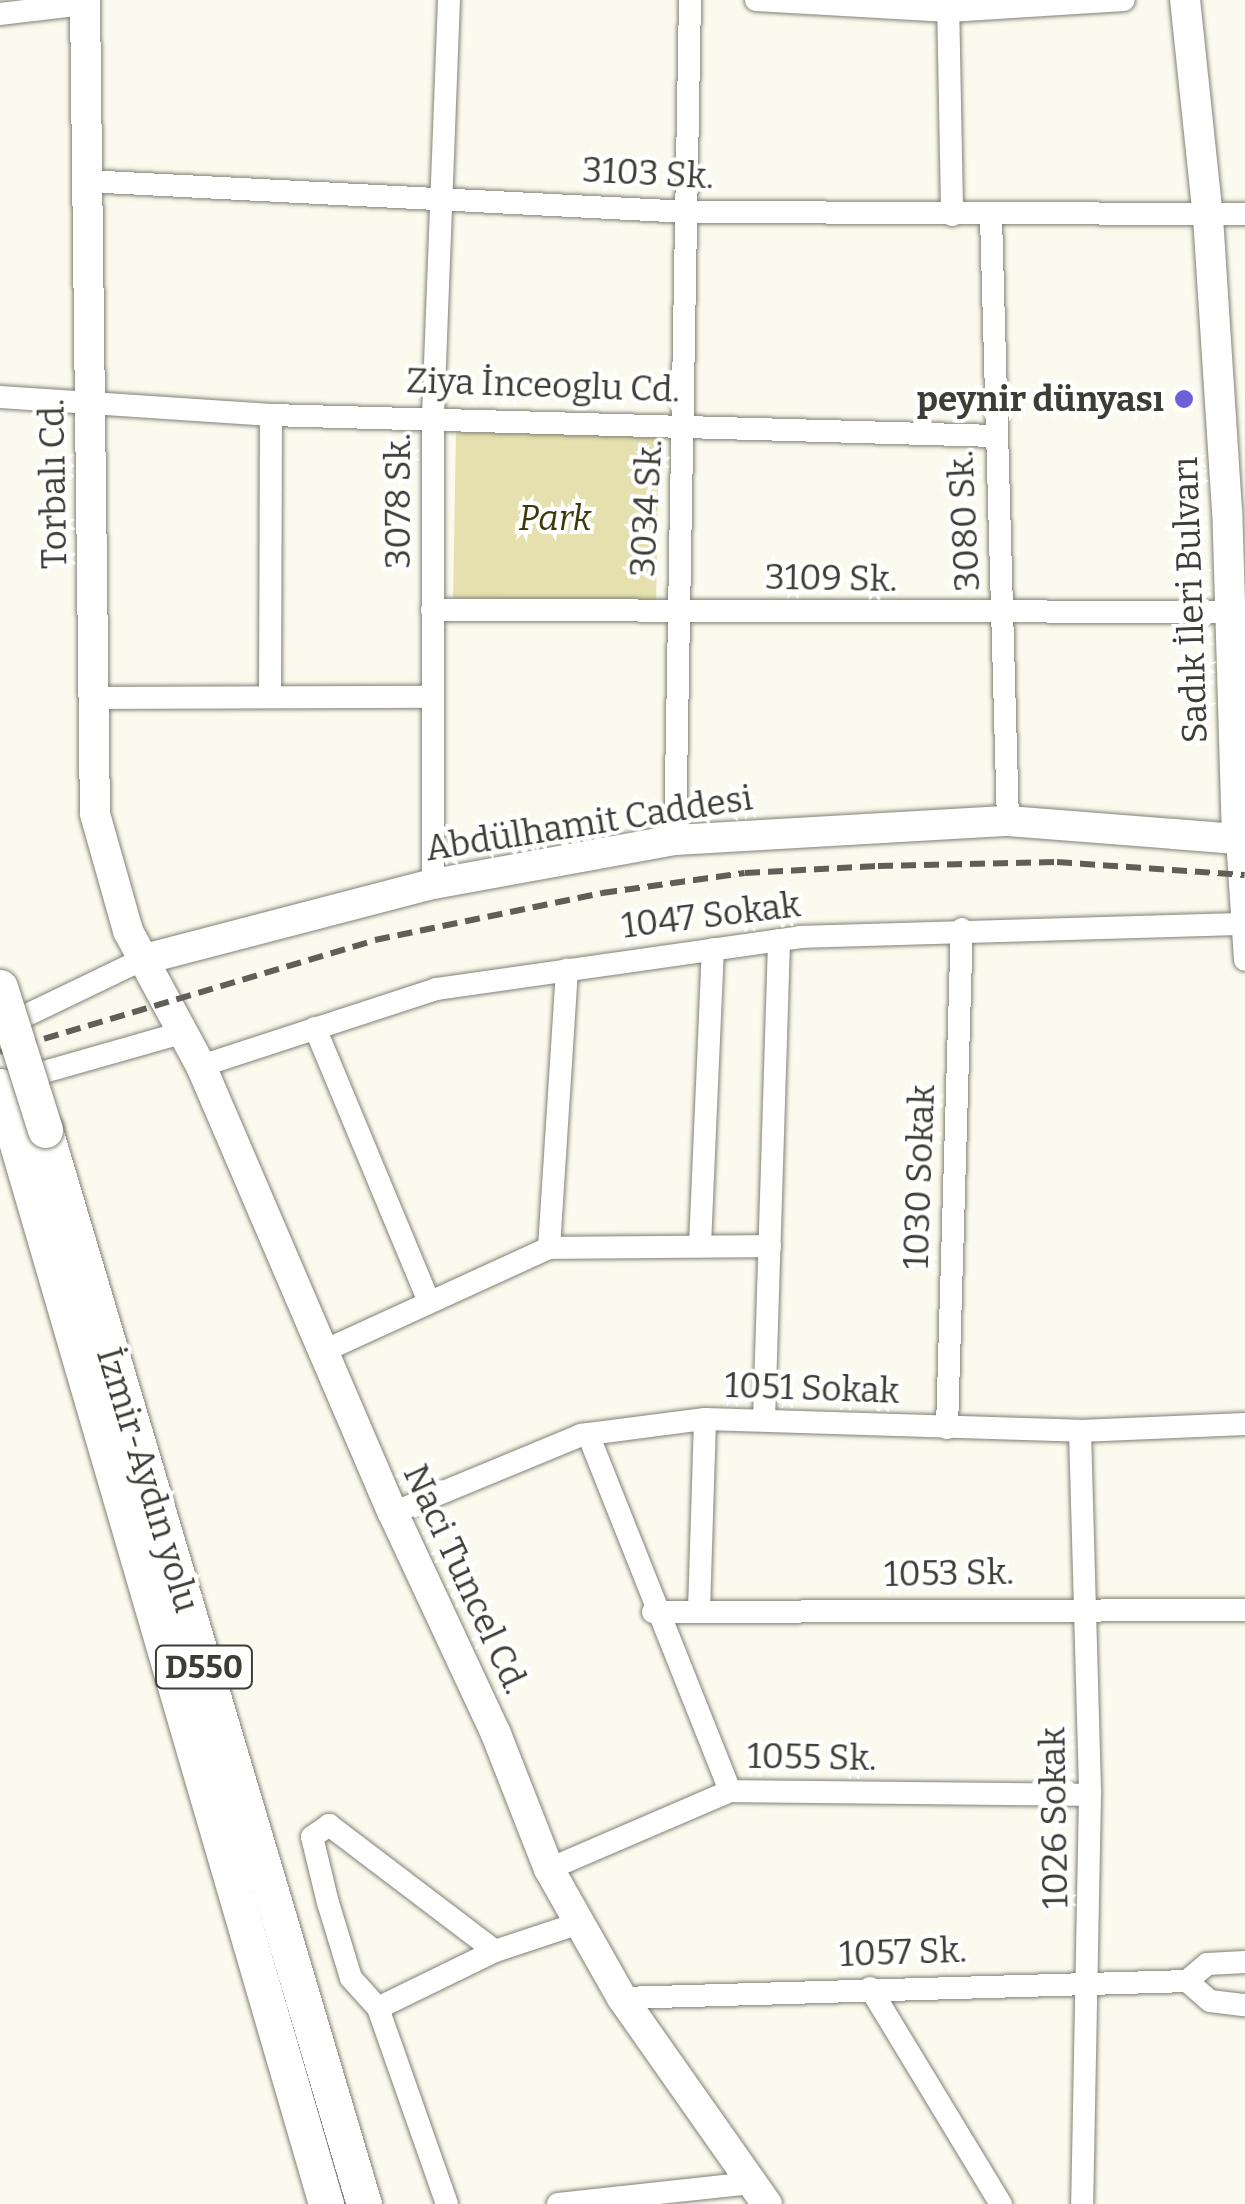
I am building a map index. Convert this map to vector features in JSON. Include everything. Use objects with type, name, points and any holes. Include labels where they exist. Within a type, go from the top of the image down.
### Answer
[{"type":"highway","name":"İzmir-Aydın yolu","points":[[0,988],[31,1139],[326,2204]]},
{"type":"highway","name":"İzmir-Aydın yolu","points":[[0,1086],[31,1139],[364,2204]]},
{"type":"main road","name":"Sadık İleri Bulvarı","points":[[1185,0],[1236,510],[1228,612],[1241,840]]},
{"type":"main road","name":"Torbalı Cd.","points":[[86,2],[95,814],[140,960]]},
{"type":"main road","name":"Abdülhamit Caddesi","points":[[140,960],[433,884],[675,840],[1008,821],[1241,840]]},
{"type":"main road","name":"Naci Tuncel Cd.","points":[[140,960],[201,1066],[393,1513],[496,1734],[549,1869],[576,1924],[622,1998],[760,2193]]},
{"type":"street","name":"3078 Sk.","points":[[433,884],[433,416],[449,0]]},
{"type":"street","name":"3034 Sk.","points":[[675,840],[676,610],[686,424],[690,0]]},
{"type":"street","points":[[756,0],[949,6],[1124,0]]},
{"type":"street","points":[[0,14],[86,2]]},
{"type":"street","points":[[949,6],[952,215]]},
{"type":"street","name":"3103 Sk.","points":[[86,181],[440,196],[688,212],[1208,218],[1245,214]]},
{"type":"street","name":"3080 Sk.","points":[[992,217],[994,436],[1005,616],[1008,821]]},
{"type":"street","name":"Ziya İnceoglu Cd.","points":[[0,397],[271,415],[433,416],[994,436]]},
{"type":"street","points":[[270,697],[271,415]]},
{"type":"street","name":"3109 Sk.","points":[[432,610],[1005,616],[1228,612]]},
{"type":"street","points":[[94,698],[431,697]]},
{"type":"street","points":[[1241,840],[1245,960]]},
{"type":"street","name":"1047 Sokak","points":[[201,1066],[436,989],[779,940],[962,929],[1244,924]]},
{"type":"street","name":"1030 Sokak","points":[[947,1428],[962,929]]},
{"type":"street","points":[[764,1420],[779,940]]},
{"type":"street","points":[[700,1245],[713,949]]},
{"type":"street","points":[[0,1028],[140,960]]},
{"type":"street","points":[[549,1248],[567,970]]},
{"type":"street","points":[[315,1028],[428,1299]]},
{"type":"street","points":[[0,1086],[181,1032]]},
{"type":"street","points":[[324,1351],[428,1299],[549,1248],[770,1246]]},
{"type":"street","points":[[699,1611],[705,1419]]},
{"type":"street","name":"1051 Sokak","points":[[393,1513],[588,1434],[705,1419],[1080,1430],[1245,1424]]},
{"type":"street","name":"1026 Sokak","points":[[1080,1430],[1090,1796],[1090,1982],[1082,2204]]},
{"type":"street","points":[[588,1434],[654,1612],[730,1791]]},
{"type":"street","name":"1053 Sk.","points":[[654,1612],[1085,1606],[1245,1610]]},
{"type":"street","name":"1055 Sk.","points":[[549,1869],[730,1791],[1090,1796]]},
{"type":"street","points":[[447,2204],[378,2008],[351,1978],[312,1836],[329,1824],[495,1951]]},
{"type":"street","points":[[378,2008],[495,1951],[576,1924]]},
{"type":"street","points":[[1245,1962],[1207,1964],[1187,1981],[1210,2002],[1245,2006]]},
{"type":"street","name":"1057 Sk.","points":[[622,1998],[1187,1981]]},
{"type":"street","points":[[870,1988],[1001,2204]]},
{"type":"street","points":[[558,2204],[760,2193]]},
{"type":"green space","name":"Park","points":[[456,432],[659,436],[656,602],[453,598]]},
{"type":"railway","points":[[0,1052],[375,940],[602,893],[745,873],[878,866],[1057,862],[1245,875]]},
{"type":"place","name":"peynir dünyası","points":[[1184,399]]}]
